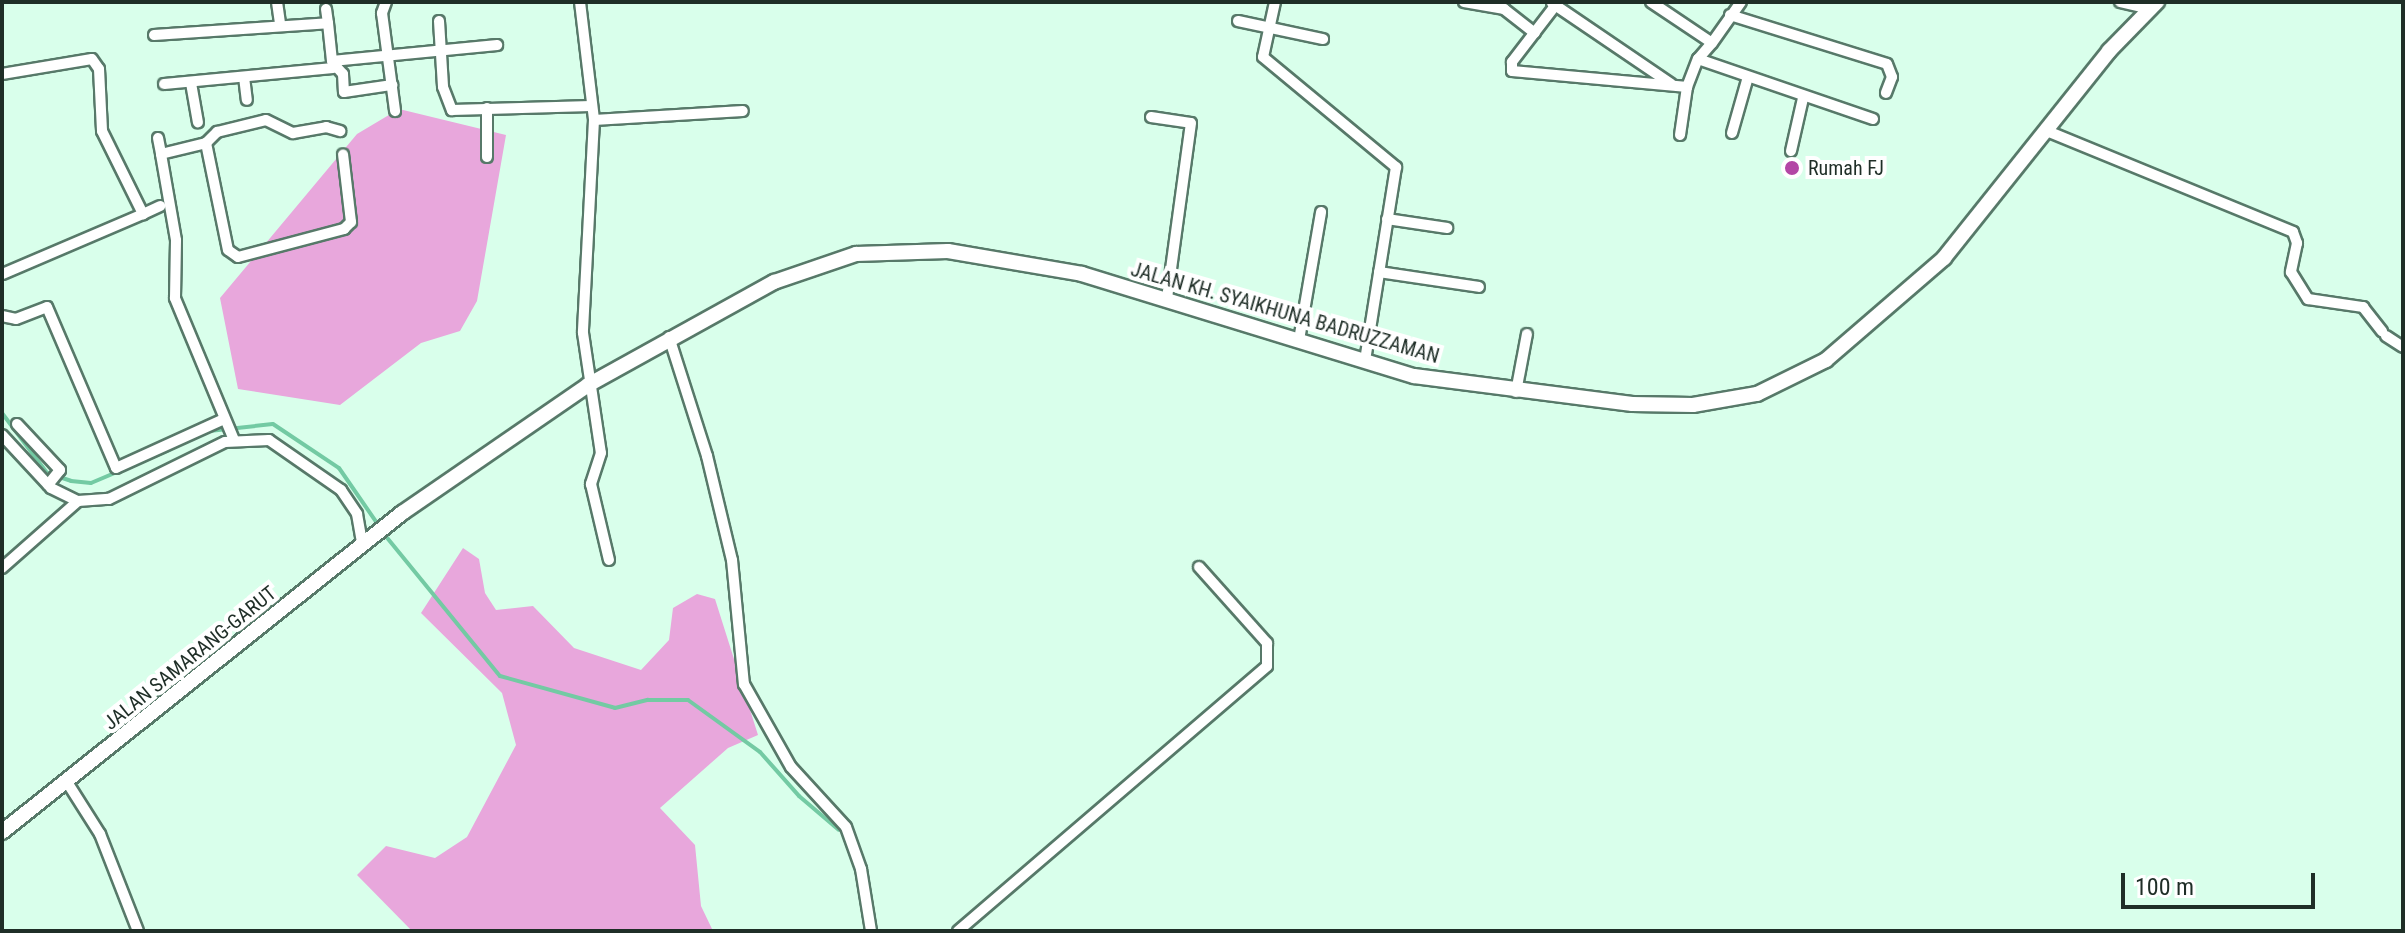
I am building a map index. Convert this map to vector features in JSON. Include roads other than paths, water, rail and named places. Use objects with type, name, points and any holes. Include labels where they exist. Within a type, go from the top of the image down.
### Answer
[{"type":"main road","name":"JALAN KH. SYAIKHUNA BADRUZZAMAN","points":[[402,513],[588,385],[669,337],[774,282],[856,254],[948,251],[1082,274],[1414,376],[1516,392],[1693,405],[1757,394],[1792,379],[1869,326],[1944,258],[2109,51],[2154,6]]},
{"type":"main road","name":"JALAN SAMARANG-GARUT","points":[[2,832],[219,664],[367,538],[402,513]]},
{"type":"street","points":[[277,2],[280,23]]},
{"type":"street","points":[[386,2],[382,13],[395,111]]},
{"type":"street","points":[[580,2],[594,120],[583,333],[588,385],[601,453],[591,484],[609,560]]},
{"type":"street","points":[[1275,2],[1263,57],[1396,167],[1365,361]]},
{"type":"street","points":[[1464,2],[1504,9],[1535,33]]},
{"type":"street","points":[[1651,2],[1712,43]]},
{"type":"street","points":[[1680,135],[1687,87],[1698,59],[1741,2]]},
{"type":"street","points":[[2120,2],[2154,6]]},
{"type":"street","points":[[1673,85],[1555,3],[1512,62],[1516,73],[1687,87]]},
{"type":"street","points":[[327,5],[333,64],[343,74],[344,92],[392,85]]},
{"type":"street","points":[[1730,15],[1887,64],[1892,77],[1886,93]]},
{"type":"street","points":[[439,21],[443,87],[452,110],[591,106]]},
{"type":"street","points":[[1238,21],[1323,39]]},
{"type":"street","points":[[154,35],[280,23],[328,23]]},
{"type":"street","points":[[164,84],[244,77],[389,58],[440,48],[497,45]]},
{"type":"street","points":[[2,74],[92,59],[99,69],[102,131],[143,214]]},
{"type":"street","points":[[1698,59],[1803,98],[1873,119]]},
{"type":"street","points":[[244,77],[247,100]]},
{"type":"street","points":[[1732,133],[1748,77]]},
{"type":"street","points":[[191,83],[198,122]]},
{"type":"street","points":[[1791,151],[1803,98]]},
{"type":"street","points":[[487,108],[487,157]]},
{"type":"street","points":[[594,120],[743,111]]},
{"type":"street","points":[[1151,117],[1191,123],[1167,299]]},
{"type":"street","points":[[161,154],[206,143],[217,132],[266,120],[293,133],[326,127],[340,131]]},
{"type":"street","points":[[2047,131],[2293,232],[2297,243],[2291,272],[2308,299],[2363,307],[2384,333],[2403,347]]},
{"type":"street","points":[[158,138],[176,240],[175,298],[222,420],[232,438]]},
{"type":"street","points":[[206,143],[228,250],[238,257],[344,229],[351,222],[343,154]]},
{"type":"street","points":[[2,274],[160,206]]},
{"type":"street","points":[[1299,340],[1321,212]]},
{"type":"street","points":[[1387,219],[1447,228]]},
{"type":"street","points":[[1379,272],[1479,287]]},
{"type":"street","points":[[2,316],[16,319],[47,307],[116,468],[222,420]]},
{"type":"street","points":[[1516,392],[1527,334]]},
{"type":"street","points":[[669,337],[707,456],[732,560],[744,684],[791,767],[846,827],[861,869],[871,931]]},
{"type":"street","points":[[17,424],[53,479]]},
{"type":"street","points":[[2,435],[78,501]]},
{"type":"street","points":[[2,568],[78,501],[109,499],[232,438],[269,440],[341,490],[357,514],[367,538]]},
{"type":"street","points":[[958,931],[1267,666],[1267,643],[1199,567]]},
{"type":"street","points":[[67,782],[100,834],[138,931]]},
{"type":"waterway","points":[[2,413],[47,473],[71,481],[91,483],[169,450]]},
{"type":"waterway","points":[[209,431],[273,424],[339,468],[379,526]]},
{"type":"waterway","points":[[384,534],[500,676],[615,708],[648,700],[688,700],[760,752],[799,796],[839,830]]},
{"type":"place","name":"Rumah FJ","points":[[1792,168]]}]
